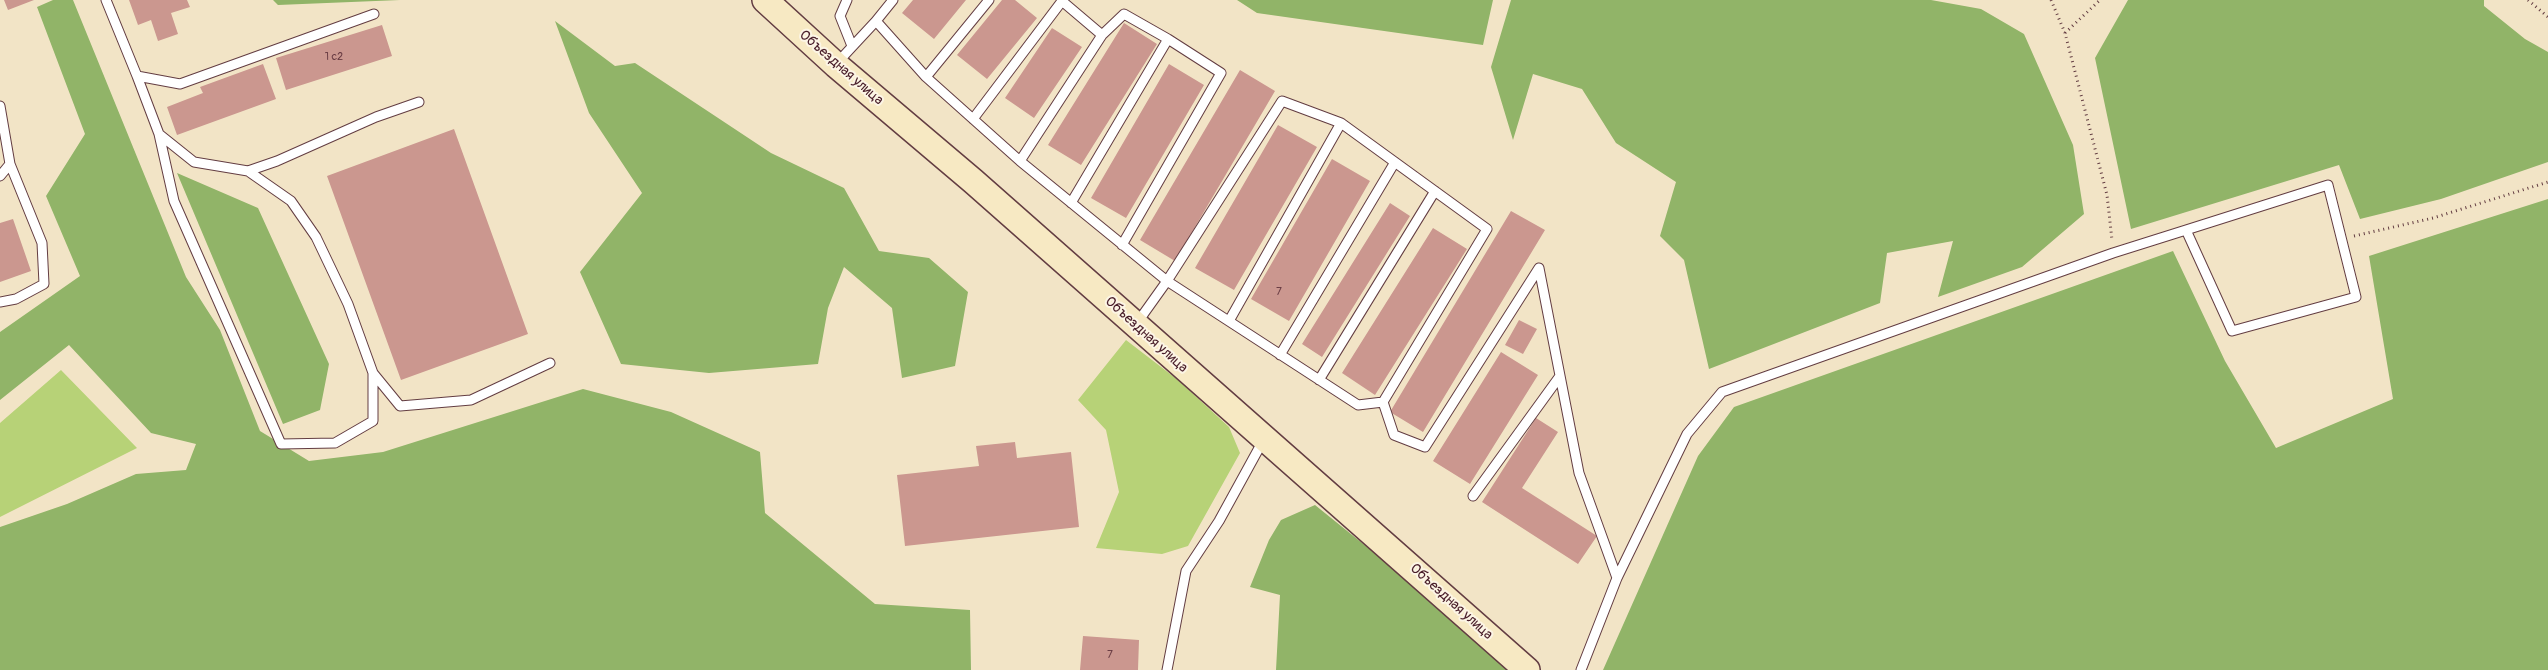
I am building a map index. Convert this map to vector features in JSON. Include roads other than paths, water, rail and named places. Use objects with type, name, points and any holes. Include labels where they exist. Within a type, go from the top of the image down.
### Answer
[{"type":"main road","name":"Объездная улица","points":[[765,0],[836,65],[973,181],[1527,670]]},
{"type":"lane","points":[[106,0],[159,134],[174,200],[281,444],[335,443],[373,421],[373,372]]},
{"type":"lane","points":[[847,0],[840,16],[852,46]]},
{"type":"lane","points":[[836,65],[893,0]]},
{"type":"lane","points":[[926,77],[989,0]]},
{"type":"lane","points":[[973,120],[1062,0],[1102,35]]},
{"type":"lane","points":[[137,76],[180,84],[374,14]]},
{"type":"lane","points":[[1020,161],[1102,35],[1124,14],[1168,39],[1221,73],[1122,245]]},
{"type":"lane","points":[[876,21],[926,77],[973,120],[1020,161],[1167,281],[1358,405],[1383,402]]},
{"type":"lane","points":[[1071,203],[1168,39]]},
{"type":"lane","points":[[248,171],[278,161],[376,116],[420,102]]},
{"type":"lane","points":[[1136,325],[1167,281],[1282,102],[1341,123],[1487,229],[1383,402],[1394,435],[1425,447],[1539,268],[1579,473],[1617,578]]},
{"type":"lane","points":[[0,106],[10,164],[42,244],[44,284],[16,299],[0,302]]},
{"type":"lane","points":[[1229,321],[1341,123]]},
{"type":"lane","points":[[159,134],[194,162],[248,171],[291,200],[316,237],[348,304],[373,372],[400,406],[471,400],[550,363]]},
{"type":"lane","points":[[1280,354],[1395,162]]},
{"type":"lane","points":[[0,176],[10,164]]},
{"type":"lane","points":[[1581,670],[1617,578],[1687,434],[1722,392],[2113,253],[2328,185],[2356,297],[2232,331],[2186,230]]},
{"type":"lane","points":[[1319,380],[1435,191]]},
{"type":"lane","points":[[1473,496],[1560,376]]},
{"type":"lane","points":[[1167,670],[1186,571],[1219,521],[1264,439]]}]
